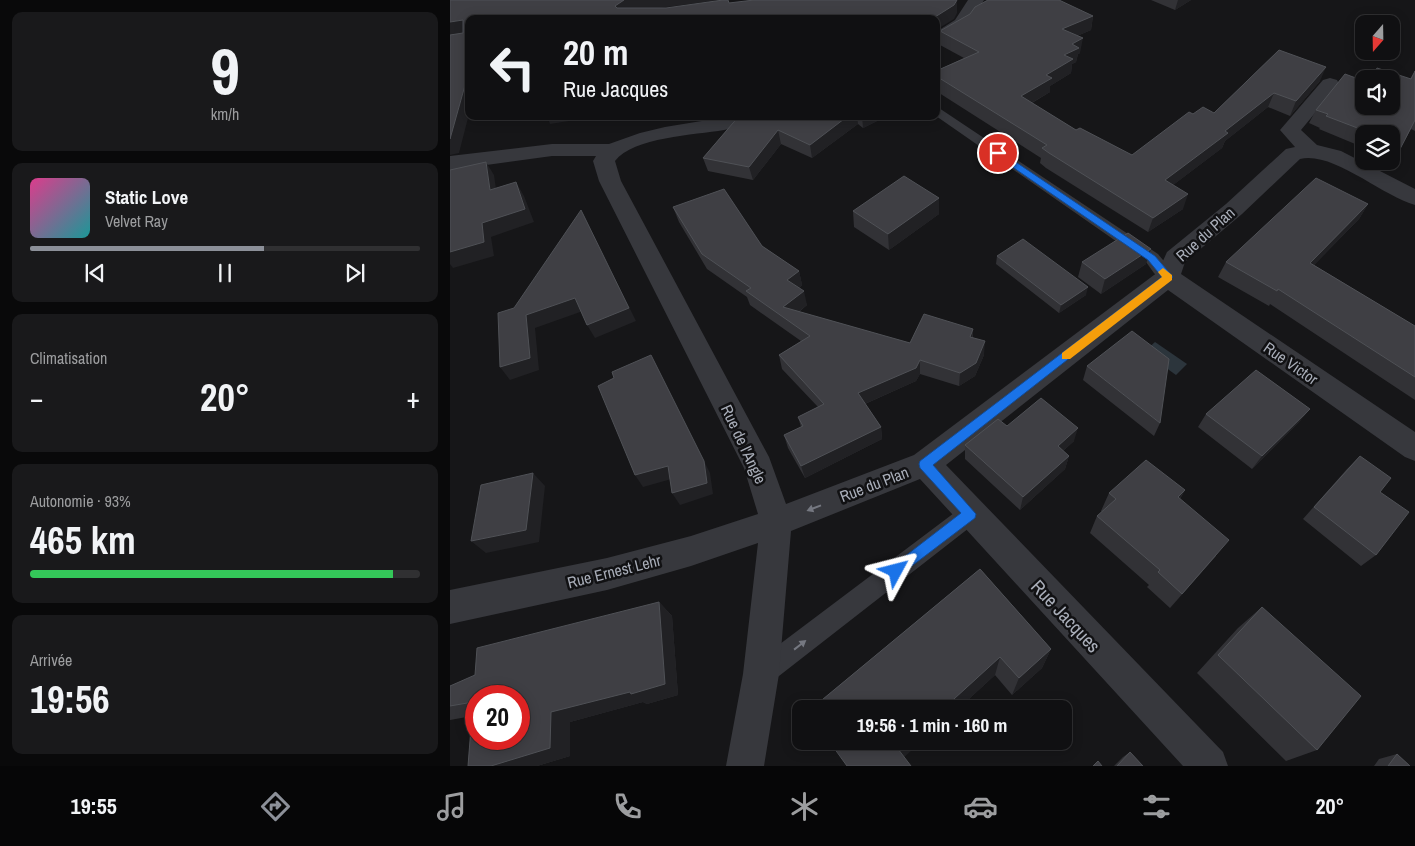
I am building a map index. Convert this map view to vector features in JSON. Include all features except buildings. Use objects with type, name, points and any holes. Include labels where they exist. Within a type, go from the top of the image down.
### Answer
[{"type":"street","points":[[940,37],[962,23],[969,15],[976,0]]},
{"type":"street","points":[[1330,84],[1290,130],[1310,150],[1334,156],[1415,198]]},
{"type":"street","points":[[450,164],[552,150],[612,150],[629,143],[745,120]]},
{"type":"street","name":"Rue de l'Angle","points":[[612,150],[604,161],[610,181],[758,466],[776,522],[761,674],[745,766]]},
{"type":"street","name":"Rue du Plan","points":[[776,522],[925,464],[1168,277],[1174,258],[1234,209],[1293,154],[1310,150]]},
{"type":"street","name":"Rue Victor","points":[[1168,277],[1415,448]]},
{"type":"street","name":"Rue Jacques","points":[[925,464],[1208,766]]},
{"type":"street","name":"Rue Ernest Lehr","points":[[450,607],[608,574],[691,551],[776,522]]},
{"type":"lane","points":[[940,113],[1152,258],[1168,277]]},
{"type":"lane","points":[[761,674],[970,514]]},
{"type":"shaded area","points":[[1155,342],[1187,364],[1176,375],[1144,352]]},
{"type":"slow traffic","points":[[1066,356],[1168,277],[1163,272]]},
{"type":"route","points":[[896,571],[970,514],[925,464],[1168,277],[1152,258],[998,153]]}]
